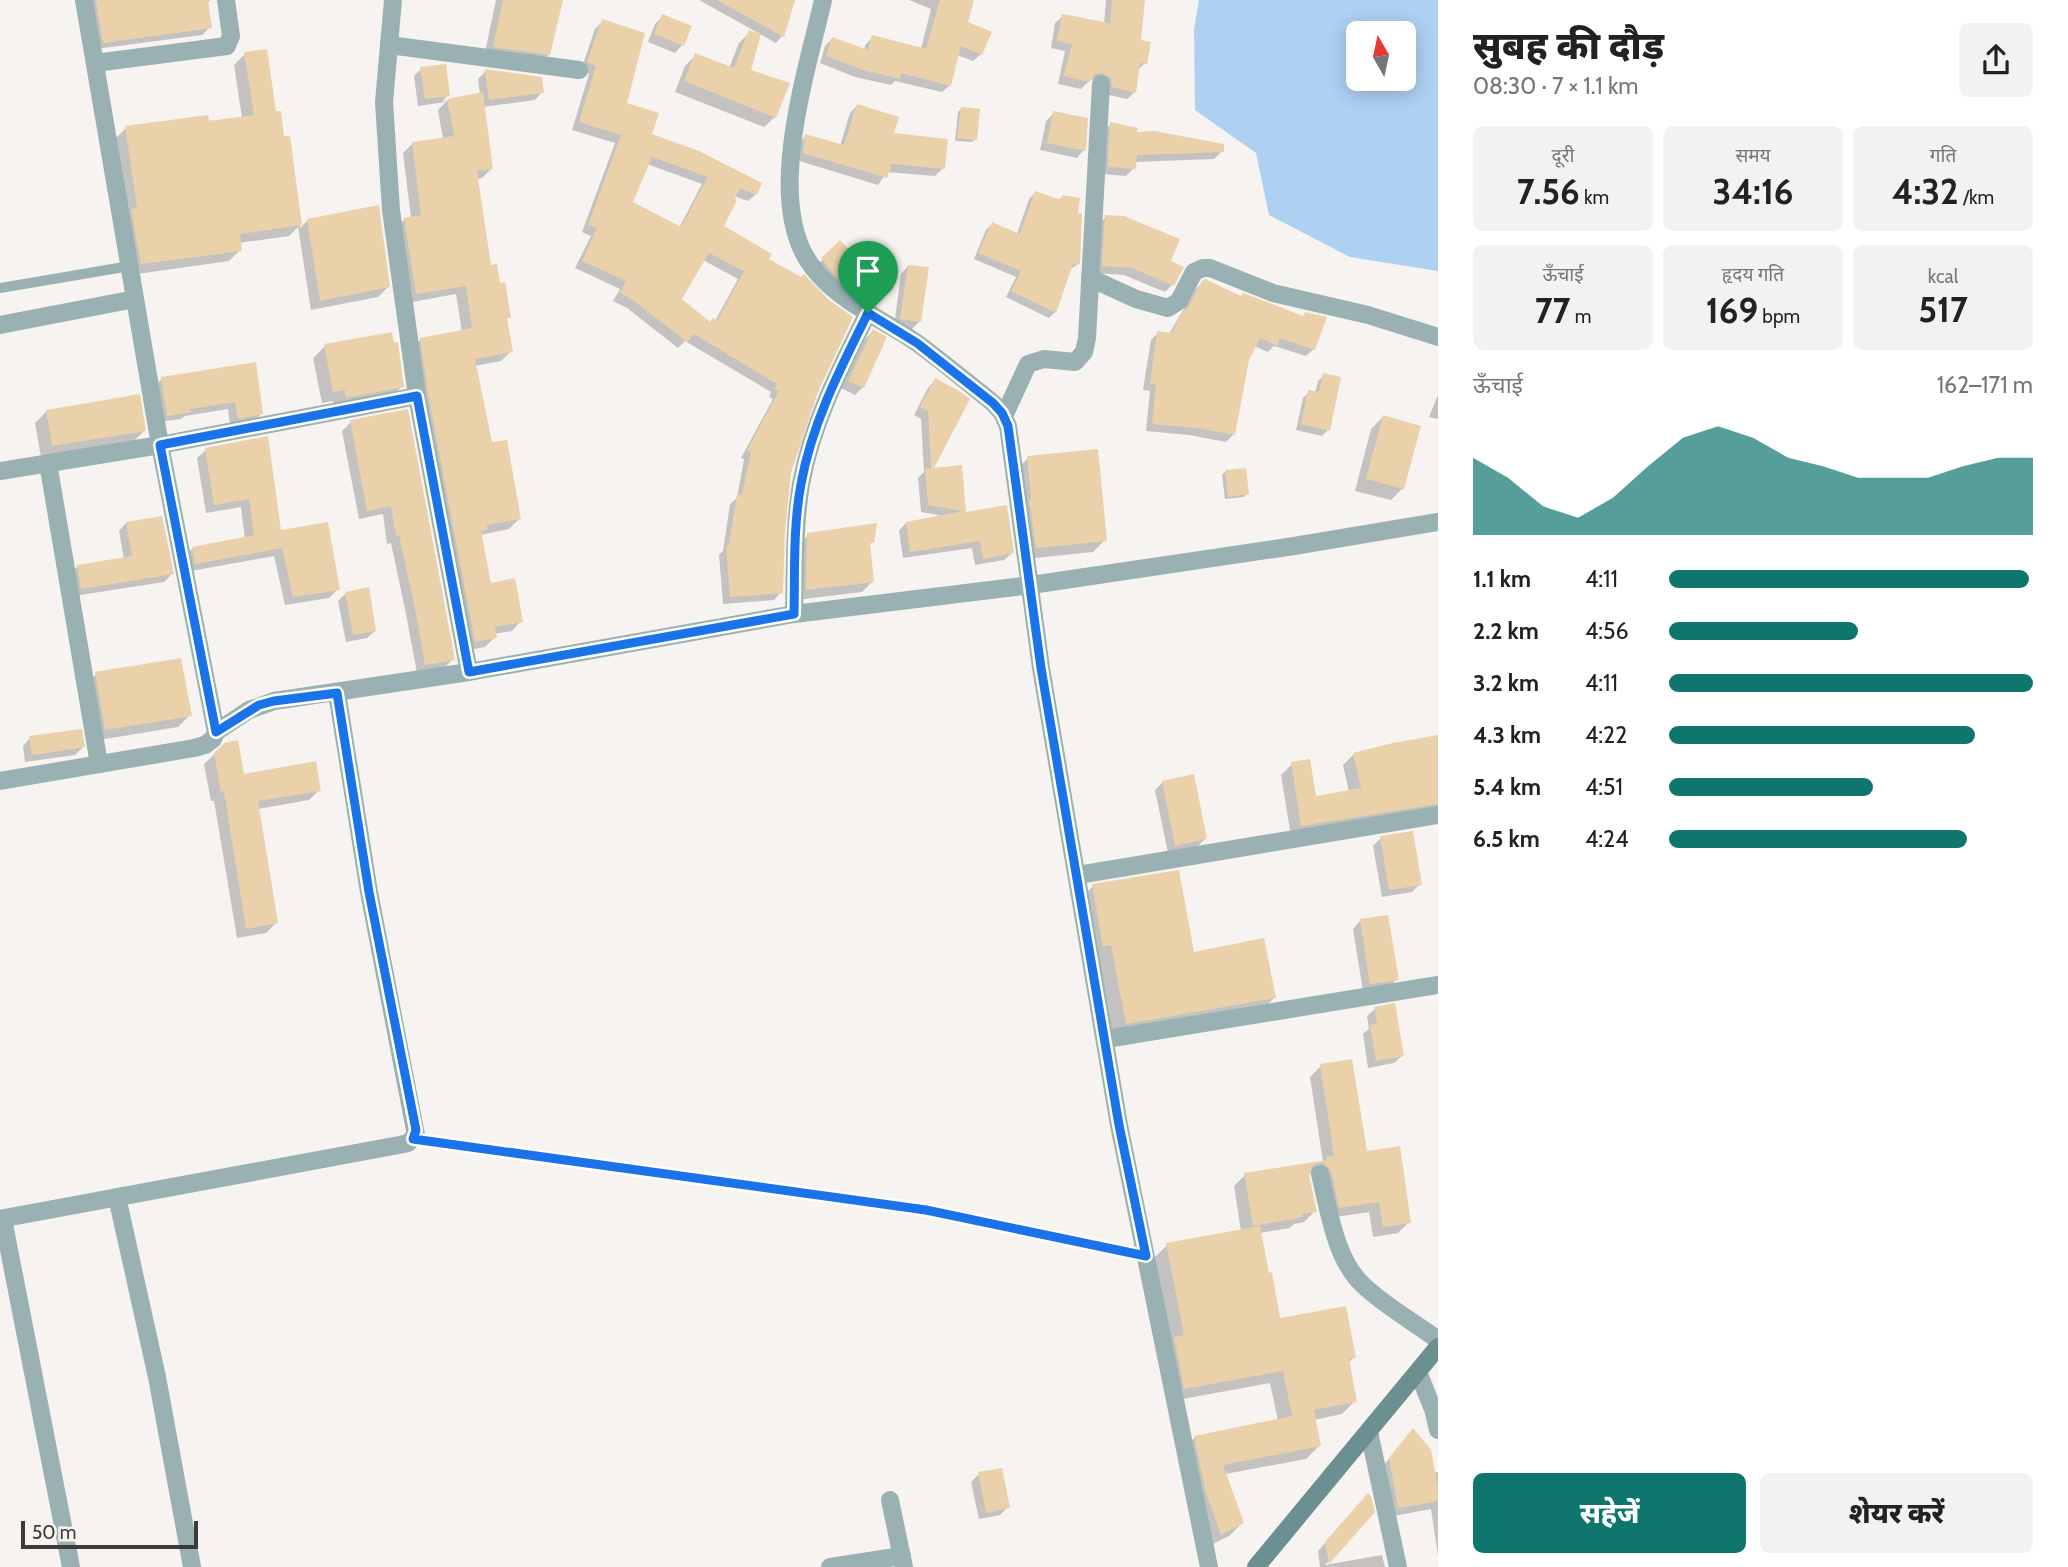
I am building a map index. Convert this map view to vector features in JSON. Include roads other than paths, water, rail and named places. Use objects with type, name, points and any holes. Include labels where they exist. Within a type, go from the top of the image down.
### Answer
[{"type":"street","points":[[0,781],[194,748],[213,739],[216,732],[160,445],[84,0]]},
{"type":"street","points":[[95,63],[227,46],[231,36],[226,0]]},
{"type":"street","points":[[393,0],[384,102],[391,210],[417,396],[469,672]]},
{"type":"street","points":[[823,0],[791,144],[789,172],[797,234],[813,269],[850,303],[917,343],[993,403],[1004,416],[1012,442],[1041,668],[1119,1125],[1209,1567]]},
{"type":"street","points":[[389,45],[579,70]]},
{"type":"street","points":[[1004,416],[1028,364],[1044,359],[1075,362],[1084,352],[1101,84]]},
{"type":"street","points":[[1090,278],[1136,299],[1168,308],[1179,301],[1194,272],[1210,268],[1273,293],[1368,315],[1438,337]]},
{"type":"street","points":[[0,325],[135,299]]},
{"type":"street","points":[[794,614],[801,485],[834,383],[868,313]]},
{"type":"street","points":[[0,471],[160,445],[417,396]]},
{"type":"street","points":[[48,463],[99,764]]},
{"type":"street","points":[[216,732],[259,705],[274,701],[469,672],[794,614],[1031,585],[1294,547],[1438,522]]},
{"type":"street","points":[[71,1567],[1,1219],[399,1145],[413,1139],[416,1130],[369,892],[337,693]]},
{"type":"street","points":[[1078,875],[1438,815]]},
{"type":"street","points":[[1106,1039],[1438,985]]},
{"type":"street","points":[[1320,1174],[1341,1248],[1361,1283],[1438,1340]]},
{"type":"street","points":[[117,1197],[157,1377],[192,1567]]},
{"type":"street","points":[[1256,1567],[1438,1347]]},
{"type":"street","points":[[1418,1372],[1433,1409],[1438,1430]]},
{"type":"street","points":[[1369,1432],[1398,1567]]},
{"type":"street","points":[[830,1567],[903,1562],[890,1500]]},
{"type":"lane","points":[[0,288],[130,266]]},
{"type":"lane","points":[[413,1139],[926,1210],[1146,1256]]},
{"type":"water","points":[[1199,0],[1438,0],[1438,271],[1350,257],[1269,215],[1256,153],[1195,110],[1194,29]]}]
